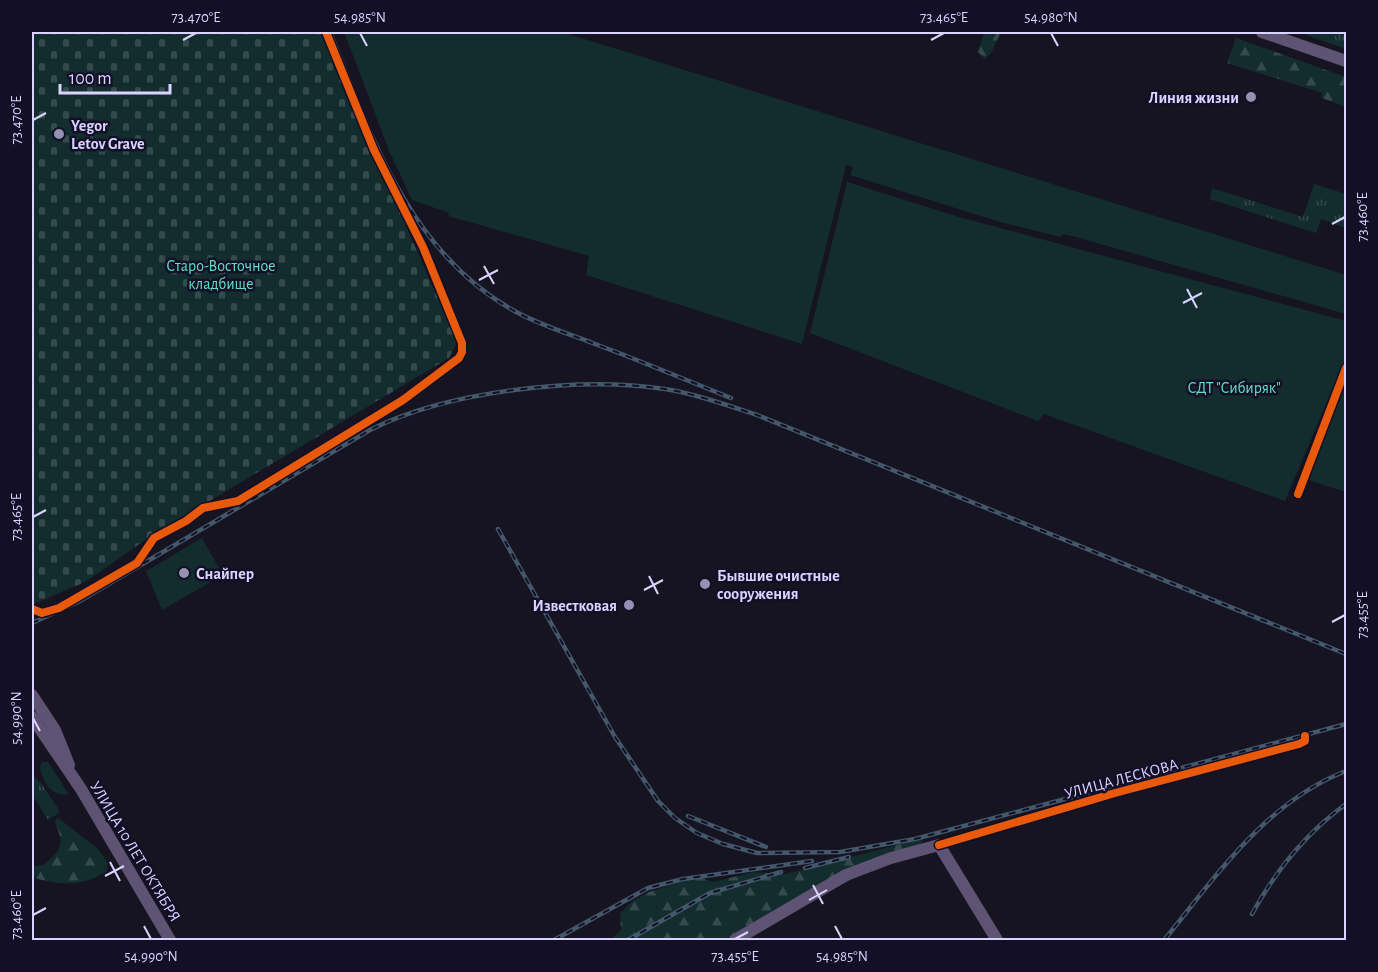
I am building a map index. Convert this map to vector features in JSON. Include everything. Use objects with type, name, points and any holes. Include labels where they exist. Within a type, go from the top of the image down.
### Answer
[{"type":"main road","points":[[1262,32],[1347,61]]},
{"type":"main road","name":"УЛИЦА 10 ЛЕТ ОКТЯБРЯ","points":[[32,695],[55,730],[74,778]]},
{"type":"main road","name":"УЛИЦА 10 ЛЕТ ОКТЯБРЯ","points":[[32,717],[74,778],[170,940]]},
{"type":"main road","points":[[939,846],[997,940]]},
{"type":"main road","name":"УЛИЦА ЛЕСКОВА","points":[[735,940],[846,875],[891,858],[939,846]]},
{"type":"street","points":[[32,609],[49,611],[98,587],[142,560],[154,538],[207,506],[238,501],[403,400],[459,358],[462,343],[423,247],[387,180],[326,32]]},
{"type":"street","points":[[1298,494],[1347,369]]},
{"type":"street","name":"УЛИЦА ЛЕСКОВА","points":[[939,846],[1109,795],[1299,744],[1305,741],[1305,736]]},
{"type":"green space","name":"Старо-Восточное кладбище","points":[[32,32],[321,32],[457,342],[449,358],[151,536],[85,582],[34,604],[32,603]]},
{"type":"green space","points":[[344,32],[562,32],[1346,275],[1346,314],[1076,237],[1063,234],[1061,237],[1000,222],[850,175],[853,167],[846,165],[802,344],[586,275],[589,256],[448,216],[449,213],[412,200],[390,153]]},
{"type":"green space","points":[[984,32],[1001,32],[991,53],[985,59],[978,52]]},
{"type":"green space","points":[[1308,32],[1346,34],[1346,49],[1306,35]]},
{"type":"green space","points":[[1236,38],[1346,77],[1346,107],[1322,98],[1322,93],[1227,63]]},
{"type":"green space","name":"СДТ \"Сибиряк\"","points":[[847,182],[959,217],[1346,321],[1346,357],[1285,501],[1044,414],[1038,421],[810,333]]},
{"type":"green space","points":[[1314,184],[1346,194],[1346,228],[1321,219],[1316,233],[1210,199],[1212,188],[1303,217]]},
{"type":"green space","points":[[1346,379],[1346,492],[1308,480]]},
{"type":"green space","name":"Снайпер","points":[[202,538],[223,575],[162,610],[146,571]]},
{"type":"green space","points":[[42,762],[48,762],[67,794],[56,793],[45,782],[40,766]]},
{"type":"green space","points":[[32,774],[41,783],[59,810],[59,813],[48,820],[32,794]]},
{"type":"green space","points":[[57,817],[98,849],[107,862],[107,871],[89,880],[70,883],[52,882],[32,877],[32,866],[43,865],[58,851],[60,836],[55,822]]},
{"type":"green space","points":[[920,839],[923,842],[919,846],[731,940],[610,940],[621,930],[620,914],[631,902],[649,892],[702,878],[713,882],[754,872],[786,874]]},
{"type":"railway","points":[[330,32],[361,110],[397,187],[419,223],[445,255],[475,284],[511,309],[531,319],[731,398]]},
{"type":"railway","points":[[32,623],[78,602],[370,430],[436,405],[475,396],[514,390],[593,384],[631,385],[677,391],[757,415],[1346,654]]},
{"type":"railway","points":[[498,529],[615,737],[658,801],[675,818],[697,833],[723,844],[757,853],[840,852],[915,839],[1346,724]]},
{"type":"railway","points":[[1165,939],[1224,866],[1267,821],[1291,801],[1317,784],[1346,771]]},
{"type":"railway","points":[[1252,914],[1271,882],[1293,853],[1318,827],[1346,804]]},
{"type":"railway","points":[[688,816],[766,847]]},
{"type":"railway","points":[[805,868],[849,857]]},
{"type":"railway","points":[[554,940],[648,888],[683,879],[812,861]]},
{"type":"railway","points":[[628,940],[710,893],[781,872]]},
{"type":"cycle path","points":[[32,609],[42,613],[59,608],[137,563],[154,538],[186,521],[203,508],[238,501],[403,400],[459,358],[462,343],[423,247],[374,150],[326,32]]},
{"type":"cycle path","points":[[1298,494],[1346,368]]},
{"type":"cycle path","points":[[939,845],[1115,793],[1299,744],[1305,741],[1305,736]]},
{"type":"place","name":"Линия жизни","points":[[1251,97]]},
{"type":"place","name":"Yegor Letov Grave","points":[[59,134]]},
{"type":"place","name":"Снайпер","points":[[184,573]]},
{"type":"place","name":"Бывшие очистные сооружения","points":[[705,584]]},
{"type":"place","name":"Известковая","points":[[629,605]]}]
